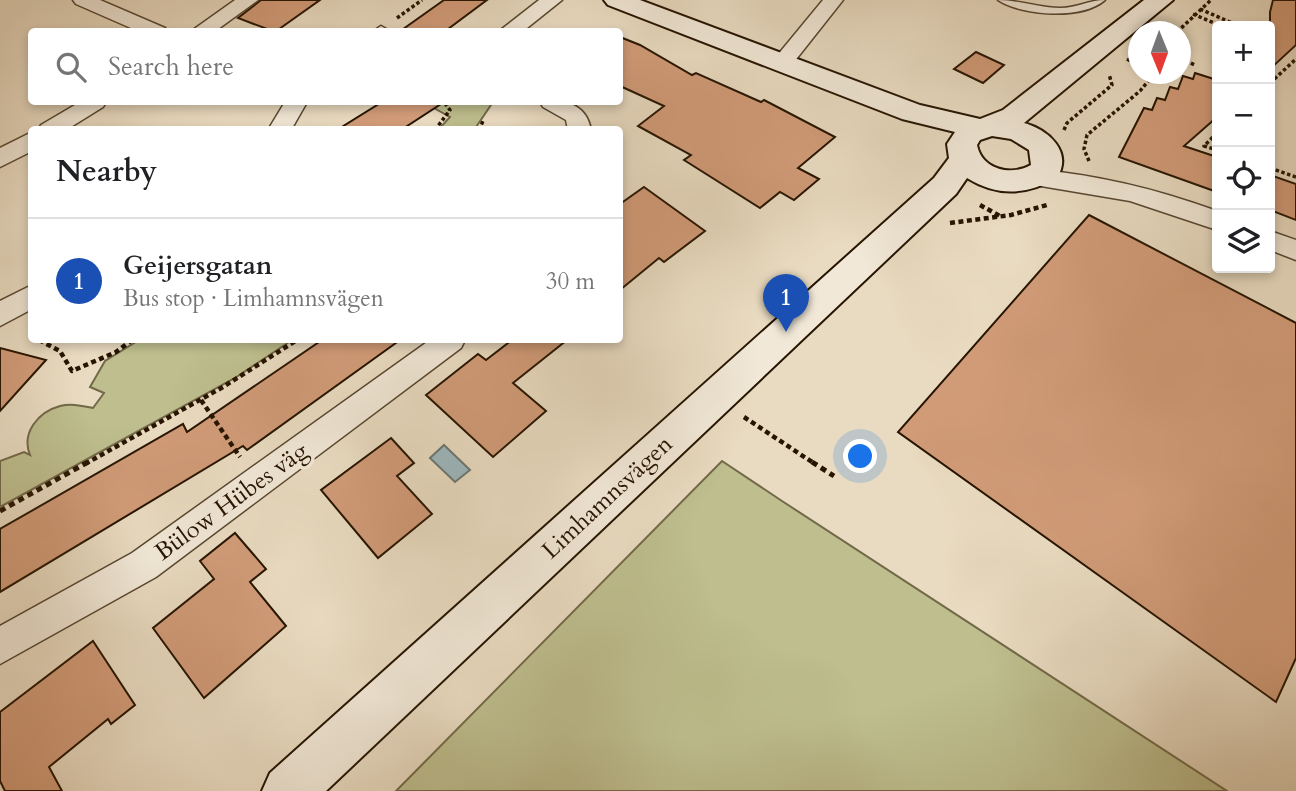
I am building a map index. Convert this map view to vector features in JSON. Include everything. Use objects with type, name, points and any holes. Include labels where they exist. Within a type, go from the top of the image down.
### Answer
[{"type":"main road","points":[[617,0],[912,112],[973,141],[1018,130],[1047,152]]},
{"type":"main road","name":"Limhamnsvägen","points":[[937,213],[945,186],[973,141],[1013,117],[1055,86],[1160,0]]},
{"type":"main road","points":[[1047,152],[1043,129],[1050,120],[1055,86]]},
{"type":"main road","points":[[973,141],[980,173],[1002,182]]},
{"type":"main road","name":"Limhamnsvägen","points":[[288,791],[937,213],[953,191],[1002,182],[1028,182],[1047,152]]},
{"type":"street","points":[[83,0],[149,28]]},
{"type":"street","points":[[206,28],[248,0]]},
{"type":"street","points":[[514,28],[552,0]]},
{"type":"street","points":[[783,62],[833,0]]},
{"type":"street","points":[[56,126],[90,105]]},
{"type":"street","points":[[281,126],[295,105]]},
{"type":"street","points":[[557,105],[574,113],[579,126]]},
{"type":"street","points":[[0,159],[28,142]]},
{"type":"street","points":[[1047,152],[1106,185],[1212,219]]},
{"type":"street","points":[[1275,242],[1296,250]]},
{"type":"street","points":[[0,314],[28,297]]},
{"type":"street","name":"Bülow Hübes väg","points":[[0,646],[144,565],[447,343]]},
{"type":"lane","points":[[1003,0],[1052,12],[1086,9],[1100,0]]},
{"type":"path","points":[[382,28],[422,0]]},
{"type":"path","points":[[1187,21],[1211,0]]},
{"type":"path","points":[[1200,9],[1228,21]]},
{"type":"path","points":[[1194,14],[1212,22]]},
{"type":"path","points":[[1275,78],[1296,59]]},
{"type":"path","points":[[1191,63],[1195,65]]},
{"type":"path","points":[[1047,152],[1067,123],[1112,85],[1112,78],[1104,66]]},
{"type":"path","points":[[1084,149],[1087,135],[1146,84]]},
{"type":"path","points":[[438,126],[450,110],[446,105]]},
{"type":"path","points":[[481,126],[483,121]]},
{"type":"path","points":[[1212,138],[1204,145],[1212,148]]},
{"type":"path","points":[[1077,145],[1084,149],[1089,159]]},
{"type":"path","points":[[1275,170],[1296,177]]},
{"type":"path","points":[[937,213],[972,218],[1025,214],[1038,209]]},
{"type":"path","points":[[49,343],[55,345],[66,356],[72,371],[116,352],[128,343]]},
{"type":"path","points":[[0,510],[201,400],[291,343]]},
{"type":"path","points":[[201,400],[258,481]]},
{"type":"path","points":[[753,407],[743,416],[834,476]]},
{"type":"green space","points":[[428,105],[491,105],[477,126],[442,126],[450,117]]},
{"type":"green space","points":[[134,343],[288,343],[235,378],[0,507],[0,461],[24,452],[30,455],[28,439],[33,424],[52,409],[69,405],[93,408],[104,393],[90,387],[105,361]]},
{"type":"green space","points":[[722,461],[782,501],[1227,791],[396,791]]},
{"type":"water","points":[[444,445],[470,470],[455,482],[430,458]]},
{"type":"building","points":[[261,0],[320,0],[281,28],[264,28],[238,18]]},
{"type":"building","points":[[444,0],[487,0],[449,28],[405,28]]},
{"type":"building","points":[[1273,0],[1296,0],[1296,45],[1275,64],[1275,21],[1270,21]]},
{"type":"building","points":[[623,38],[692,75],[696,73],[761,102],[764,100],[835,137],[798,168],[819,179],[794,200],[780,192],[760,208],[684,160],[691,155],[638,126],[664,106],[623,87]]},
{"type":"building","points":[[976,52],[1004,65],[983,83],[954,69]]},
{"type":"building","points":[[1195,73],[1212,78],[1212,121],[1184,146],[1212,155],[1212,190],[1119,157],[1144,108],[1152,110],[1157,98],[1165,100],[1170,87],[1178,89],[1180,84],[1191,84]]},
{"type":"building","points":[[377,105],[439,105],[407,126],[343,126]]},
{"type":"building","points":[[1275,177],[1296,184],[1296,220],[1275,212]]},
{"type":"building","points":[[644,187],[705,231],[664,262],[659,258],[623,288],[623,202]]},
{"type":"building","points":[[1089,215],[1296,323],[1296,658],[1276,702],[898,432]]},
{"type":"building","points":[[318,343],[396,343],[247,450],[243,446],[0,592],[0,529],[183,424],[187,432]]},
{"type":"building","points":[[508,343],[563,343],[513,383],[546,411],[493,457],[426,395],[478,354],[486,360]]},
{"type":"building","points":[[0,348],[46,360],[0,411]]},
{"type":"building","points":[[391,438],[414,463],[397,476],[432,514],[378,558],[321,490]]},
{"type":"building","points":[[235,533],[266,569],[250,582],[286,626],[204,698],[153,628],[214,579],[200,561]]},
{"type":"building","points":[[93,641],[135,705],[111,724],[108,719],[49,767],[62,791],[5,791],[0,781],[0,712]]},
{"type":"place","name":"Geijersgatan","points":[[786,332]]}]
